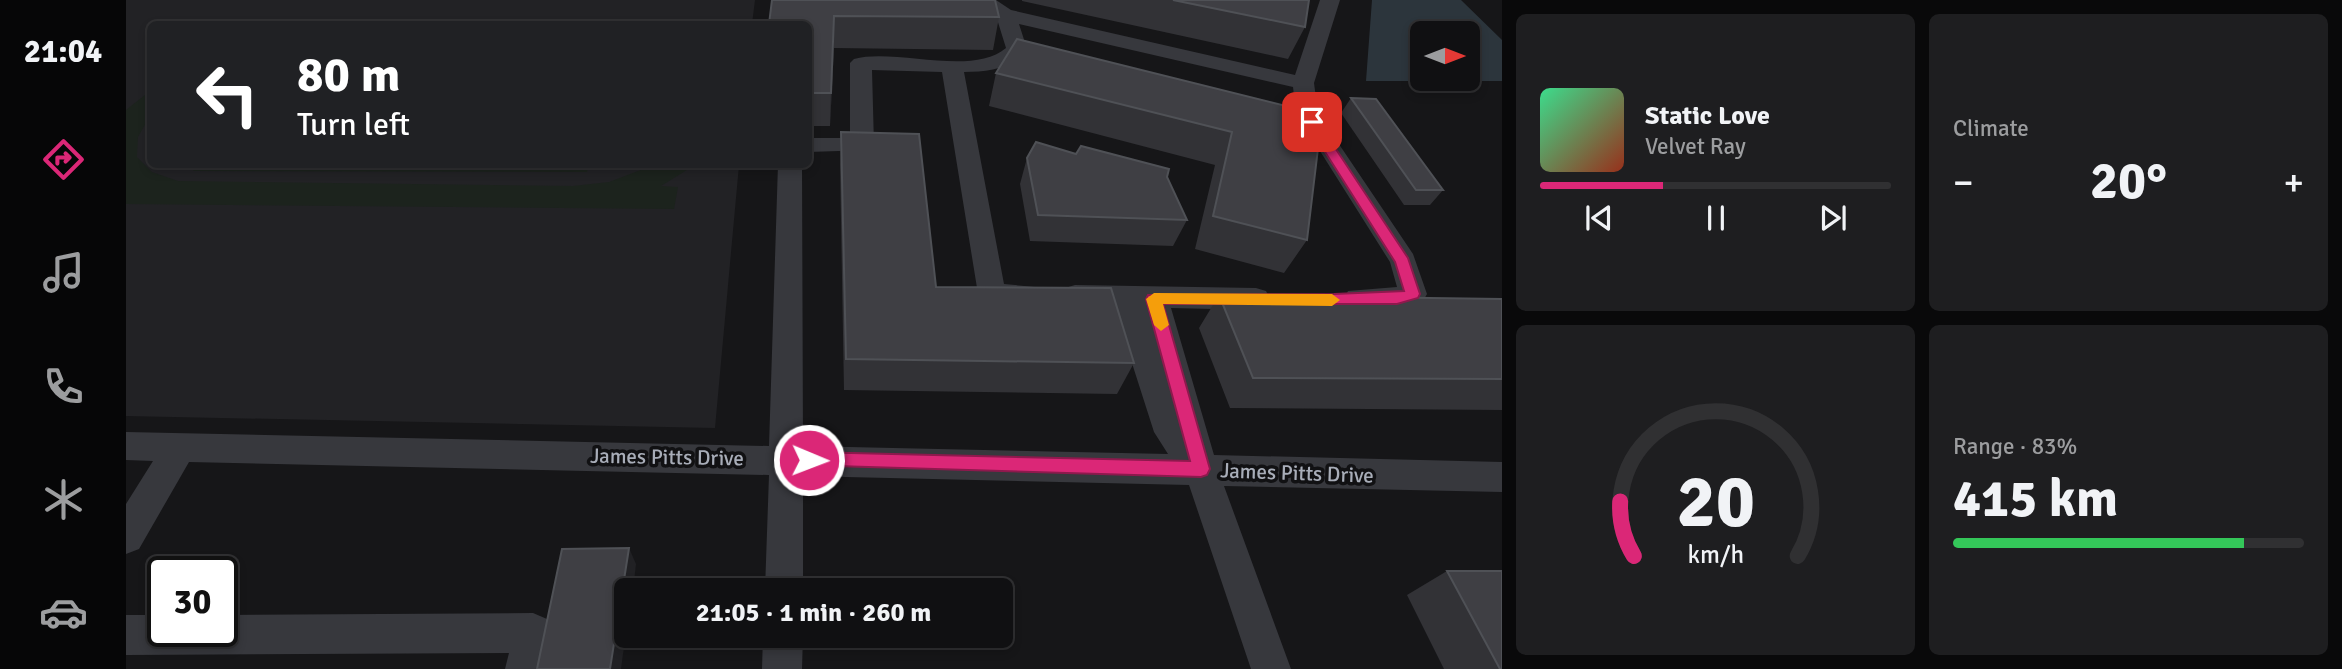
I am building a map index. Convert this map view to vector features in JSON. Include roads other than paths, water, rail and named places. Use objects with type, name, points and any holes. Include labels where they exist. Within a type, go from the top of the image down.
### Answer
[{"type":"street","points":[[812,145],[862,145],[861,63],[952,65],[1003,61],[1017,49],[1007,15],[999,7],[981,0]]},
{"type":"street","points":[[1330,0],[1303,83],[1307,113],[1403,261],[1413,294],[1397,298],[1334,300]]},
{"type":"street","points":[[1007,15],[1303,83]]},
{"type":"street","points":[[1011,54],[1037,60]]},
{"type":"street","points":[[952,65],[992,294],[1279,300]]},
{"type":"street","points":[[1286,116],[1312,122]]},
{"type":"street","points":[[784,578],[790,168]]},
{"type":"street","points":[[1140,298],[1170,432],[1201,469],[1271,669]]},
{"type":"street","name":"James Pitts Drive","points":[[126,446],[1502,477]]},
{"type":"street","points":[[126,537],[180,447]]},
{"type":"street","points":[[126,635],[533,633],[525,669]]},
{"type":"street","points":[[782,669],[783,648]]}]
